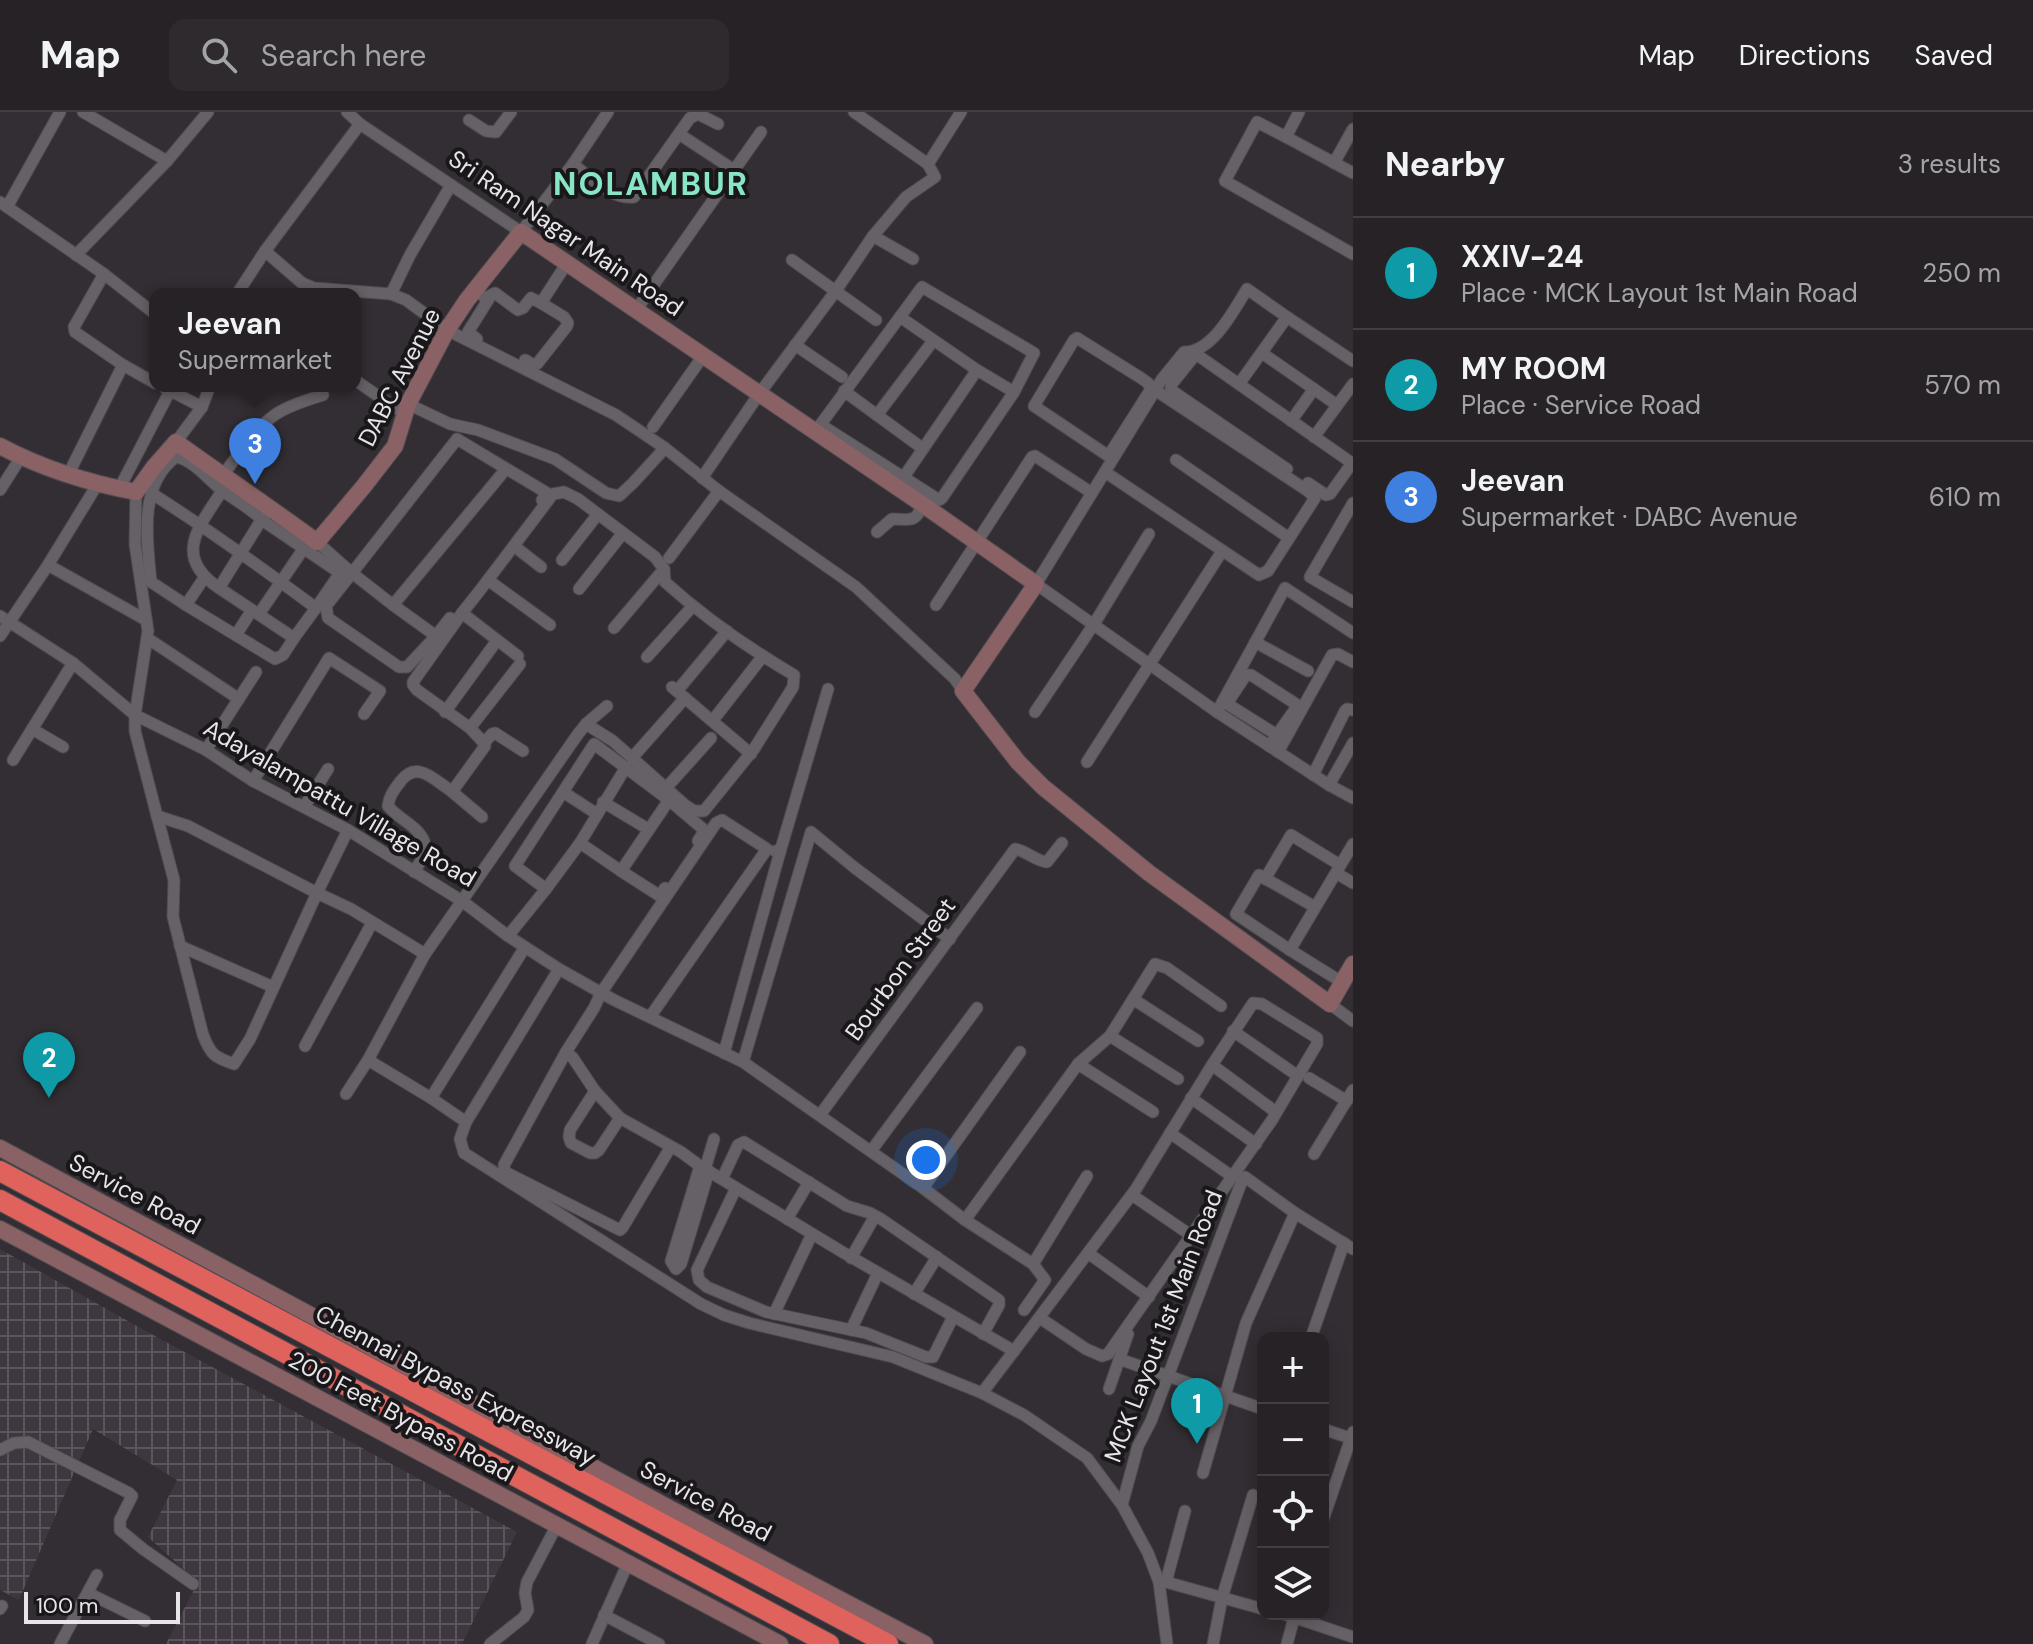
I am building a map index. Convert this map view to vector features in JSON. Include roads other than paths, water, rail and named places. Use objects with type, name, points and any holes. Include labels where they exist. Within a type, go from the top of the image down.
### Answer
[{"type":"highway","name":"Chennai Bypass Expressway","points":[[0,1171],[888,1644]]},
{"type":"highway","points":[[0,1200],[829,1644]]},
{"type":"street","points":[[60,112],[3,205],[104,274],[149,309]]},
{"type":"street","points":[[83,112],[167,161]]},
{"type":"street","name":"Sri Ram Nagar Main Road","points":[[347,112],[360,124],[759,394],[818,428],[900,483],[922,504],[1036,584]]},
{"type":"street","points":[[469,120],[486,131],[496,132],[511,112]]},
{"type":"street","points":[[521,232],[608,112]]},
{"type":"street","points":[[702,478],[873,236],[906,197],[935,177],[928,164],[854,112]]},
{"type":"street","points":[[928,164],[961,112]]},
{"type":"street","points":[[1286,137],[1299,112]]},
{"type":"street","points":[[76,255],[167,161],[206,113]]},
{"type":"street","points":[[573,164],[613,194],[634,197],[695,114],[702,114],[718,124]]},
{"type":"street","points":[[1353,173],[1257,122],[1225,181],[1353,254]]},
{"type":"street","points":[[241,288],[360,124]]},
{"type":"street","points":[[1334,163],[1353,129]]},
{"type":"street","points":[[636,310],[761,132]]},
{"type":"street","points":[[679,134],[734,170]]},
{"type":"street","points":[[391,294],[451,185]]},
{"type":"street","name":"DABC Avenue","points":[[311,545],[395,446],[407,408],[447,330],[481,295],[521,232]]},
{"type":"street","points":[[873,236],[913,259]]},
{"type":"street","points":[[265,251],[302,283],[314,288]]},
{"type":"street","points":[[792,260],[876,320]]},
{"type":"street","points":[[541,303],[567,263]]},
{"type":"street","points":[[104,274],[74,327],[75,332],[149,380]]},
{"type":"street","points":[[818,428],[920,288],[925,287],[1034,353],[1014,392],[942,498],[935,499],[900,483],[977,370]]},
{"type":"street","points":[[963,691],[1036,584],[1155,390],[1184,352],[1194,353],[1314,437],[1351,459],[1350,466],[1330,494],[1326,495],[1171,390],[1171,385],[1194,353],[1221,329],[1247,289],[1353,361]]},
{"type":"street","points":[[361,292],[391,294],[406,300],[447,330],[616,415],[856,587],[955,679],[1018,762],[1043,787],[1149,873],[1353,1021]]},
{"type":"street","points":[[495,293],[518,310],[531,298],[541,303],[564,317],[568,323],[536,365],[469,335],[481,295],[495,293]]},
{"type":"street","points":[[900,317],[1014,392]]},
{"type":"street","points":[[1239,384],[1287,317]]},
{"type":"street","points":[[1077,338],[1141,378],[1151,389],[1107,455],[1034,406],[1077,338]]},
{"type":"street","points":[[877,415],[933,341]]},
{"type":"street","points":[[795,345],[842,377]]},
{"type":"street","points":[[1262,353],[1337,405]]},
{"type":"street","points":[[653,427],[703,356]]},
{"type":"street","points":[[68,475],[123,365]]},
{"type":"street","points":[[361,384],[391,405],[478,430],[555,459],[606,493],[619,496],[665,448]]},
{"type":"street","points":[[1314,437],[1353,384]]},
{"type":"street","points":[[1291,421],[1314,389]]},
{"type":"street","points":[[1105,472],[1259,575],[1268,571],[1315,498],[1155,390]]},
{"type":"street","points":[[844,391],[922,448]]},
{"type":"street","points":[[164,392],[135,491],[135,544],[147,638],[135,731],[174,880],[173,917],[180,946],[203,1035],[216,1058],[234,1064],[250,1039],[348,830]]},
{"type":"street","points":[[173,392],[202,407]]},
{"type":"street","points":[[135,491],[202,407],[208,392]]},
{"type":"street","points":[[294,638],[204,578],[192,552],[196,532],[222,483],[258,430],[275,415],[323,395]]},
{"type":"street","points":[[457,439],[547,493],[436,636],[407,667],[399,667],[328,618],[326,606],[352,573],[457,439]]},
{"type":"street","points":[[176,442],[222,483]]},
{"type":"street","points":[[0,446],[97,485],[135,491],[200,524],[316,608]]},
{"type":"street","points":[[936,605],[1032,457],[1035,456],[1092,493]]},
{"type":"street","points":[[0,490],[21,457]]},
{"type":"street","points":[[135,491],[156,479],[165,465],[176,457],[184,458],[352,573],[436,636]]},
{"type":"street","points":[[1176,460],[1289,538]]},
{"type":"street","points":[[393,605],[506,469]]},
{"type":"street","points":[[0,636],[5,619],[48,565],[97,485]]},
{"type":"street","points":[[135,491],[148,520],[151,582],[275,659],[283,655],[340,573],[311,545]]},
{"type":"street","points":[[614,628],[719,491]]},
{"type":"street","points":[[484,743],[470,728],[417,690],[413,682],[553,494],[564,492],[578,499],[666,563]]},
{"type":"street","points":[[1352,599],[1310,577],[1353,503]]},
{"type":"street","points":[[877,532],[892,519],[906,521],[914,518],[922,504]]},
{"type":"street","points":[[219,588],[266,513]]},
{"type":"street","points":[[562,560],[598,514]]},
{"type":"street","points":[[579,589],[623,533]]},
{"type":"street","points":[[1035,712],[1149,534]]},
{"type":"street","points":[[236,635],[311,545]]},
{"type":"street","points":[[514,546],[541,567]]},
{"type":"street","points":[[1087,762],[1219,556]]},
{"type":"street","points":[[666,563],[665,582],[692,607],[794,675],[793,687],[751,754],[704,811],[694,811],[668,794]]},
{"type":"street","points":[[48,565],[146,620]]},
{"type":"street","points":[[186,605],[204,578]]},
{"type":"street","points":[[488,580],[550,625]]},
{"type":"street","points":[[1036,584],[1217,712],[1353,798]]},
{"type":"street","points":[[1217,712],[1285,588],[1353,633]]},
{"type":"street","points":[[647,657],[692,607]]},
{"type":"street","points":[[462,613],[519,660],[470,728]]},
{"type":"street","name":"Adayalampattu Village Road","points":[[5,619],[73,663],[135,715],[206,750],[253,781],[348,830],[462,901],[559,969],[601,993],[743,1062],[965,1220],[1033,1264]]},
{"type":"street","points":[[508,936],[580,843],[629,762],[678,692],[727,631]]},
{"type":"street","points":[[147,638],[239,699]]},
{"type":"street","points":[[1255,642],[1308,671]]},
{"type":"street","points":[[445,712],[493,646]]},
{"type":"street","points":[[1274,749],[1332,655],[1338,654],[1353,662]]},
{"type":"street","points":[[717,715],[763,656]]},
{"type":"street","points":[[253,781],[329,658],[380,691],[364,714]]},
{"type":"street","points":[[13,760],[73,663]]},
{"type":"street","points":[[206,750],[256,672]]},
{"type":"street","points":[[1274,749],[1277,735],[1296,704],[1251,675],[1246,675],[1229,705],[1277,735]]},
{"type":"street","points":[[724,1053],[828,689]]},
{"type":"street","points":[[678,692],[751,754]]},
{"type":"street","points":[[346,1094],[368,1060],[425,954],[586,724],[607,706]]},
{"type":"street","points":[[1313,775],[1345,711],[1353,710]]},
{"type":"street","points":[[586,724],[613,741],[629,762]]},
{"type":"street","points":[[32,729],[63,747]]},
{"type":"street","points":[[450,790],[463,779],[492,734],[523,751]]},
{"type":"street","points":[[621,871],[668,794],[711,738]]},
{"type":"street","points":[[1329,785],[1353,743]]},
{"type":"street","points":[[546,889],[515,866],[594,744],[629,762],[668,794],[703,829],[701,837],[660,896],[580,843]]},
{"type":"street","points":[[304,807],[328,769]]},
{"type":"street","points":[[414,872],[422,859],[424,841],[417,829],[388,806],[389,798],[405,775],[414,772],[432,776],[482,817]]},
{"type":"street","points":[[563,792],[597,814]]},
{"type":"street","points":[[603,802],[648,829]]},
{"type":"street","points":[[157,816],[188,826],[351,909],[425,954]]},
{"type":"street","points":[[670,1148],[620,1230],[505,1172],[504,1165],[601,993],[716,823],[722,820],[767,849],[780,852]]},
{"type":"street","points":[[743,1062],[811,832],[950,939]]},
{"type":"street","points":[[1265,879],[1291,835],[1353,883]]},
{"type":"street","name":"Bourbon Street","points":[[820,1115],[1015,849],[1047,862],[1062,843]]},
{"type":"street","points":[[1290,950],[1353,844]]},
{"type":"street","points":[[650,1017],[767,849]]},
{"type":"street","points":[[1315,907],[1259,875],[1236,914],[1340,981],[1353,961]]},
{"type":"street","points":[[766,902],[788,908]]},
{"type":"street","points":[[305,1046],[372,923]]},
{"type":"street","points":[[180,946],[273,987]]},
{"type":"street","points":[[431,1098],[525,947]]},
{"type":"street","points":[[751,954],[773,959]]},
{"type":"street","points":[[1330,1004],[1353,961]]},
{"type":"street","points":[[965,1220],[1078,1064],[1110,1036],[1155,964],[1221,1006]]},
{"type":"street","points":[[559,969],[466,1122],[460,1139],[464,1153],[701,1304],[749,1323],[893,1357],[982,1393],[1024,1415],[1087,1458],[1122,1505],[1162,1582],[1167,1644]]},
{"type":"street","points":[[1133,999],[1198,1041]]},
{"type":"street","points":[[982,1393],[1132,1195],[1253,1003],[1262,1004],[1317,1038],[1304,1077],[1276,1112],[1108,1354],[1105,1356],[1086,1349],[1040,1318]]},
{"type":"street","points":[[871,1151],[977,1008]]},
{"type":"street","points":[[1233,1031],[1304,1077],[1350,1095],[1314,1154]]},
{"type":"street","points":[[1110,1036],[1178,1079]]},
{"type":"street","points":[[566,1052],[620,1118],[681,1152],[851,1258],[1014,1351]]},
{"type":"street","points":[[923,1188],[1020,1052]]},
{"type":"street","points":[[368,1060],[466,1122]]},
{"type":"street","points":[[1078,1064],[1153,1112]]},
{"type":"street","points":[[1212,1065],[1276,1112]]},
{"type":"street","points":[[595,1091],[570,1130],[571,1143],[595,1153],[620,1118]]},
{"type":"street","points":[[1191,1098],[1256,1144]]},
{"type":"street","points":[[1170,1133],[1233,1177]]},
{"type":"street","points":[[669,1285],[681,1264],[714,1139]]},
{"type":"street","points":[[722,1179],[738,1145],[744,1142],[847,1206],[875,1216],[999,1300],[983,1334]]},
{"type":"street","name":"Service Road","points":[[0,1148],[925,1644]]},
{"type":"street","points":[[1024,1310],[1045,1280],[1033,1264],[1087,1176]]},
{"type":"street","name":"MCK Layout 1st Main Road","points":[[1122,1505],[1138,1446],[1151,1421],[1243,1178],[1295,1213]]},
{"type":"street","points":[[787,1219],[809,1182]]},
{"type":"street","points":[[736,1188],[697,1270],[696,1276],[707,1287],[766,1312],[866,1333],[926,1357],[933,1357],[953,1317]]},
{"type":"street","points":[[1132,1195],[1192,1236]]},
{"type":"street","points":[[1203,1473],[1246,1323],[1295,1213],[1348,1246],[1313,1332]]},
{"type":"street","points":[[851,1258],[875,1216]]},
{"type":"street","name":"200 Feet Bypass Road","points":[[0,1229],[780,1644]]},
{"type":"street","points":[[774,1314],[812,1234]]},
{"type":"street","points":[[1088,1253],[1149,1297]]},
{"type":"street","points":[[914,1294],[937,1257]]},
{"type":"street","points":[[851,1330],[878,1273]]},
{"type":"street","points":[[1109,1389],[1128,1334]]},
{"type":"street","points":[[1119,1359],[1257,1407]]},
{"type":"street","points":[[1329,1430],[1352,1436],[1329,1503]]},
{"type":"street","points":[[0,1450],[14,1443],[28,1442],[129,1493],[132,1496],[120,1520],[120,1530],[193,1584]]},
{"type":"street","points":[[1213,1644],[1222,1598],[1253,1495]]},
{"type":"street","points":[[1162,1582],[1185,1511]]},
{"type":"street","points":[[490,1644],[524,1617],[528,1610],[527,1582],[557,1525]]},
{"type":"street","points":[[592,1644],[628,1563]]},
{"type":"street","points":[[65,1642],[97,1575]]},
{"type":"street","points":[[1162,1582],[1257,1607]]},
{"type":"street","points":[[88,1593],[145,1621]]},
{"type":"street","points":[[604,1615],[659,1644]]},
{"type":"street","points":[[1287,1644],[1290,1620]]},
{"type":"street","points":[[1305,1620],[1353,1637]]},
{"type":"place","name":"Jeevan","points":[[255,484]]},
{"type":"place","name":"MY ROOM","points":[[49,1098]]},
{"type":"place","name":"XXIV-24","points":[[1197,1444]]},
{"type":"district","name":"NOLAMBUR","points":[[651,184]]}]
